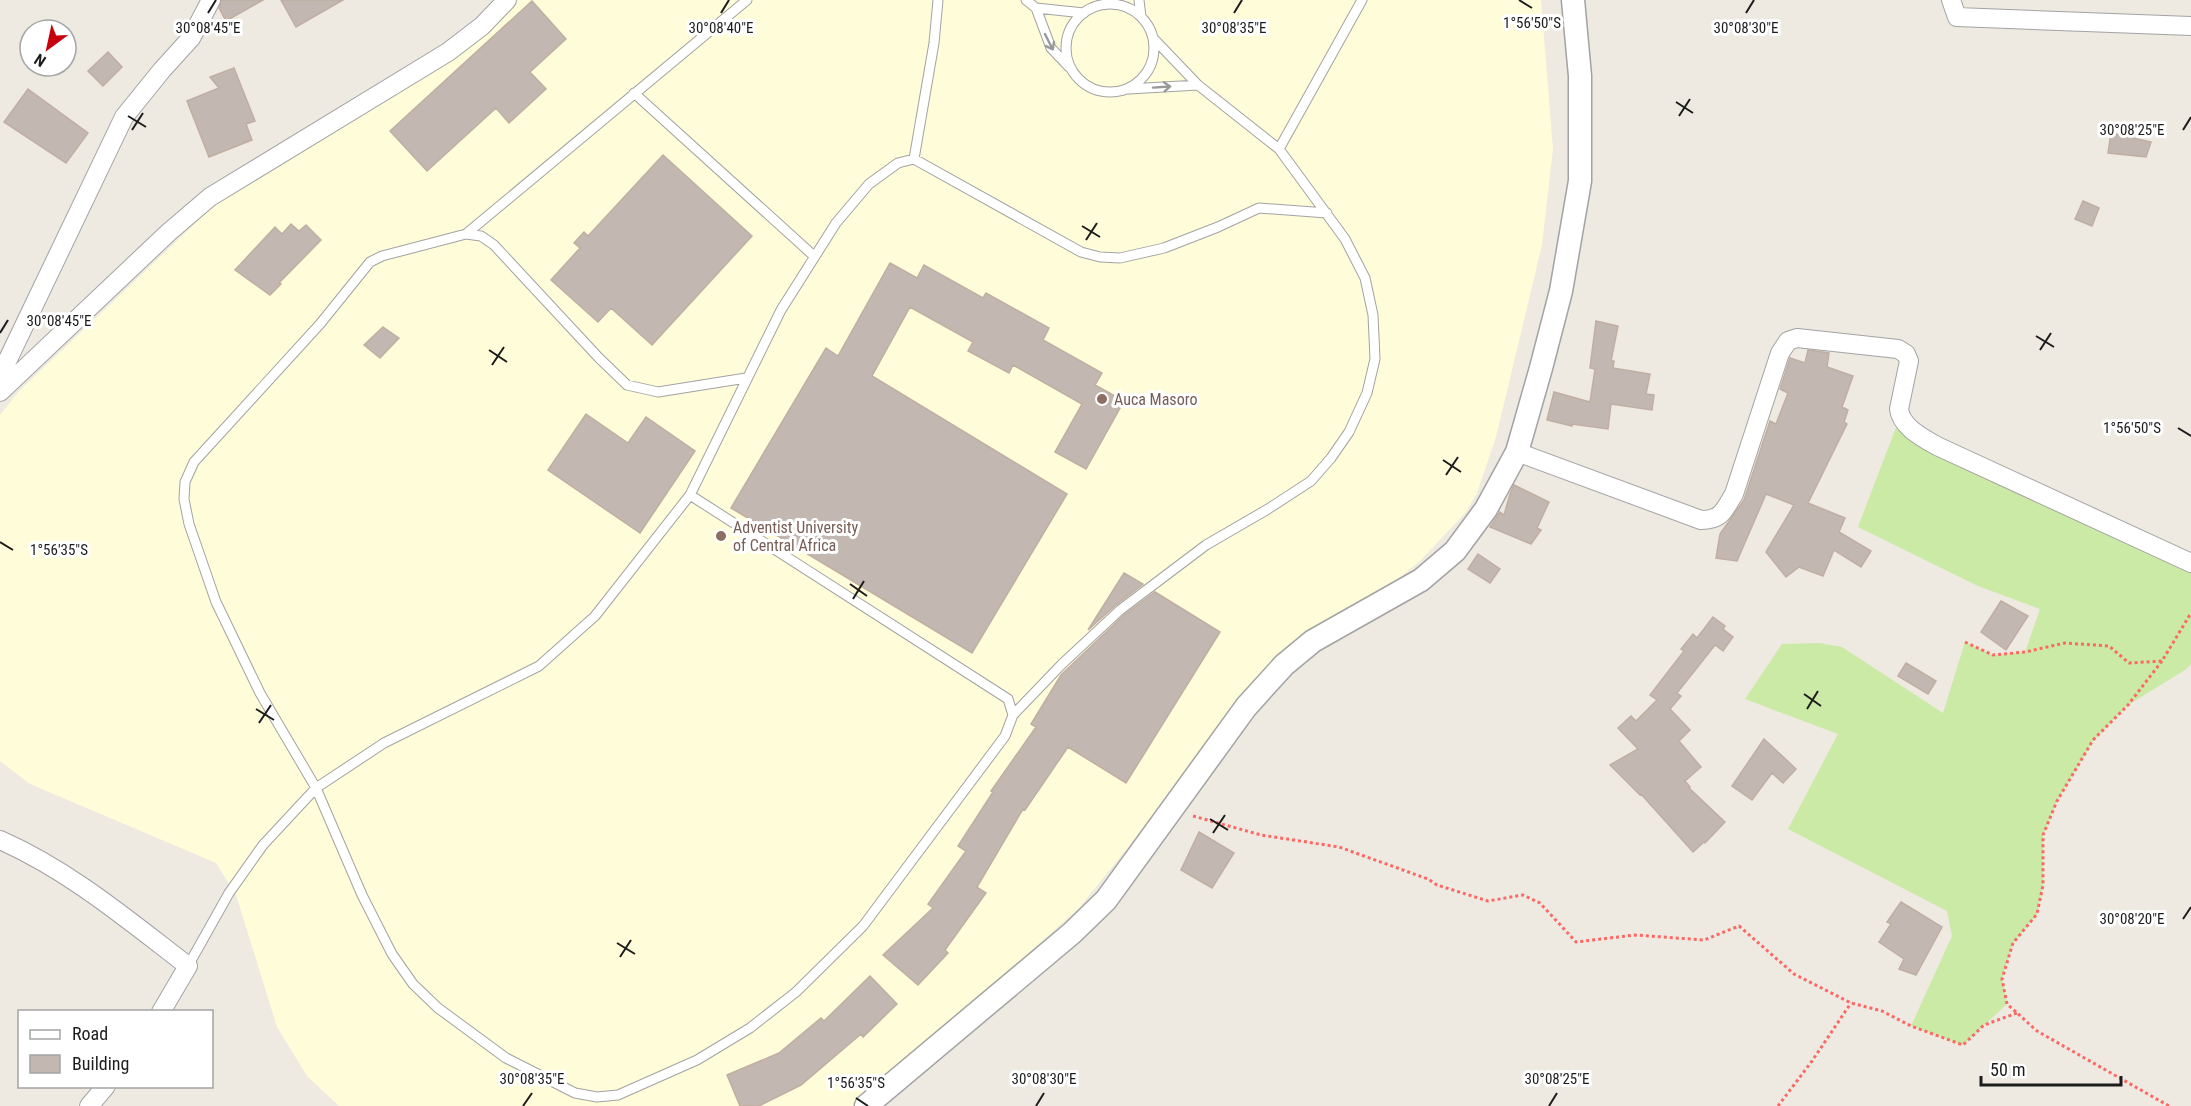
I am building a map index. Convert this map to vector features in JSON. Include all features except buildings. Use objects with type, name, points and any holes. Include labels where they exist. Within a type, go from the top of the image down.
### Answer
[{"type":"street","points":[[0,376],[124,117],[191,38],[211,0]]},
{"type":"street","points":[[0,392],[169,232],[210,197],[448,52],[482,26],[507,0]]},
{"type":"street","points":[[866,1106],[1080,925],[1106,900],[1246,707],[1284,665],[1313,641],[1421,580],[1455,550],[1486,510],[1517,452],[1561,291],[1580,181],[1580,76],[1573,0]]},
{"type":"street","points":[[1951,0],[1957,17],[2191,27]]},
{"type":"street","points":[[1517,452],[1701,520],[1713,520],[1722,515],[1734,494],[1780,353],[1788,341],[1797,338],[1898,349],[1906,354],[1909,361],[1899,410],[1900,417],[1917,434],[1937,447],[2191,563]]},
{"type":"street","points":[[0,840],[32,854],[87,889],[188,966],[162,1010]]},
{"type":"street","points":[[89,1106],[104,1088]]},
{"type":"lane","points":[[466,234],[747,0]]},
{"type":"lane","points":[[914,159],[934,43],[938,0]]},
{"type":"lane","points":[[1026,0],[1036,8],[1051,48],[1080,80],[1090,87],[1114,92],[1198,85]]},
{"type":"lane","points":[[1139,0],[1142,17]]},
{"type":"lane","points":[[1280,148],[1362,0]]},
{"type":"lane","points":[[1072,70],[1067,58],[1066,45],[1075,22],[1097,4],[1119,5],[1142,17],[1154,39],[1155,52],[1152,63],[1142,79],[1126,90]]},
{"type":"lane","points":[[1036,8],[1084,13]]},
{"type":"lane","points":[[747,378],[658,392],[627,385],[494,245],[481,236],[466,234],[382,256],[370,262],[320,324],[194,462],[185,482],[184,499],[189,524],[216,602],[260,693],[316,788],[362,895],[392,954],[413,984],[438,1008],[506,1058],[576,1093],[597,1097],[618,1095],[697,1060],[750,1028],[796,992],[863,927],[1005,736],[1013,715],[1062,664],[1120,610],[1206,545],[1311,481],[1331,459],[1349,432],[1367,393],[1375,359],[1373,315],[1365,278],[1345,239],[1280,148],[1198,85],[1154,39]]},
{"type":"lane","points":[[634,93],[814,256]]},
{"type":"lane","points":[[188,966],[229,892],[263,845],[316,788],[384,743],[539,666],[595,616],[690,495],[781,310],[836,223],[869,184],[898,163],[914,159],[1081,252],[1100,258],[1120,258],[1164,248],[1259,208],[1327,213]]},
{"type":"lane","points":[[690,495],[1008,699],[1013,715]]},
{"type":"path","points":[[2169,1106],[2037,1031],[2007,1004],[2002,979],[2013,943],[2037,914],[2043,885],[2043,836],[2057,801],[2093,740],[2128,705],[2162,661],[2191,613]]},
{"type":"path","points":[[1965,642],[1993,655],[2025,652],[2065,643],[2109,646],[2129,663],[2162,661]]},
{"type":"path","points":[[1173,809],[1219,825],[1262,835],[1338,846],[1428,879],[1437,885],[1488,901],[1523,895],[1540,903],[1576,942],[1635,935],[1704,940],[1739,926],[1794,974],[1851,1003],[1882,1011],[1911,1026],[1962,1045],[1984,1025],[2017,1013]]},
{"type":"path","points":[[1778,1106],[1851,1003]]},
{"type":"shaded area","name":"Adventist University of Central Africa","points":[[518,0],[1541,0],[1553,149],[1542,245],[1496,437],[1477,493],[1466,512],[1420,561],[1383,591],[1291,644],[1241,695],[1129,846],[1079,908],[857,1106],[339,1106],[307,1076],[277,1027],[236,895],[216,863],[30,784],[0,761],[0,415],[19,391],[224,196],[415,83],[481,36]]},
{"type":"green space","points":[[1900,417],[1917,434],[2191,563],[2191,664],[2128,705],[2093,741],[2057,801],[2043,835],[2043,885],[2037,914],[2013,943],[2002,978],[2007,1004],[1963,1045],[1911,1026],[1952,936],[1947,911],[1788,829],[1838,734],[1745,699],[1782,644],[1819,643],[1842,647],[1943,713],[1965,642],[1993,655],[2025,652],[2040,609],[1978,586],[1858,527]]},
{"type":"place","name":"Auca Masoro","points":[[1102,399]]},
{"type":"place","name":"Adventist University of Central Africa","points":[[721,536]]}]
